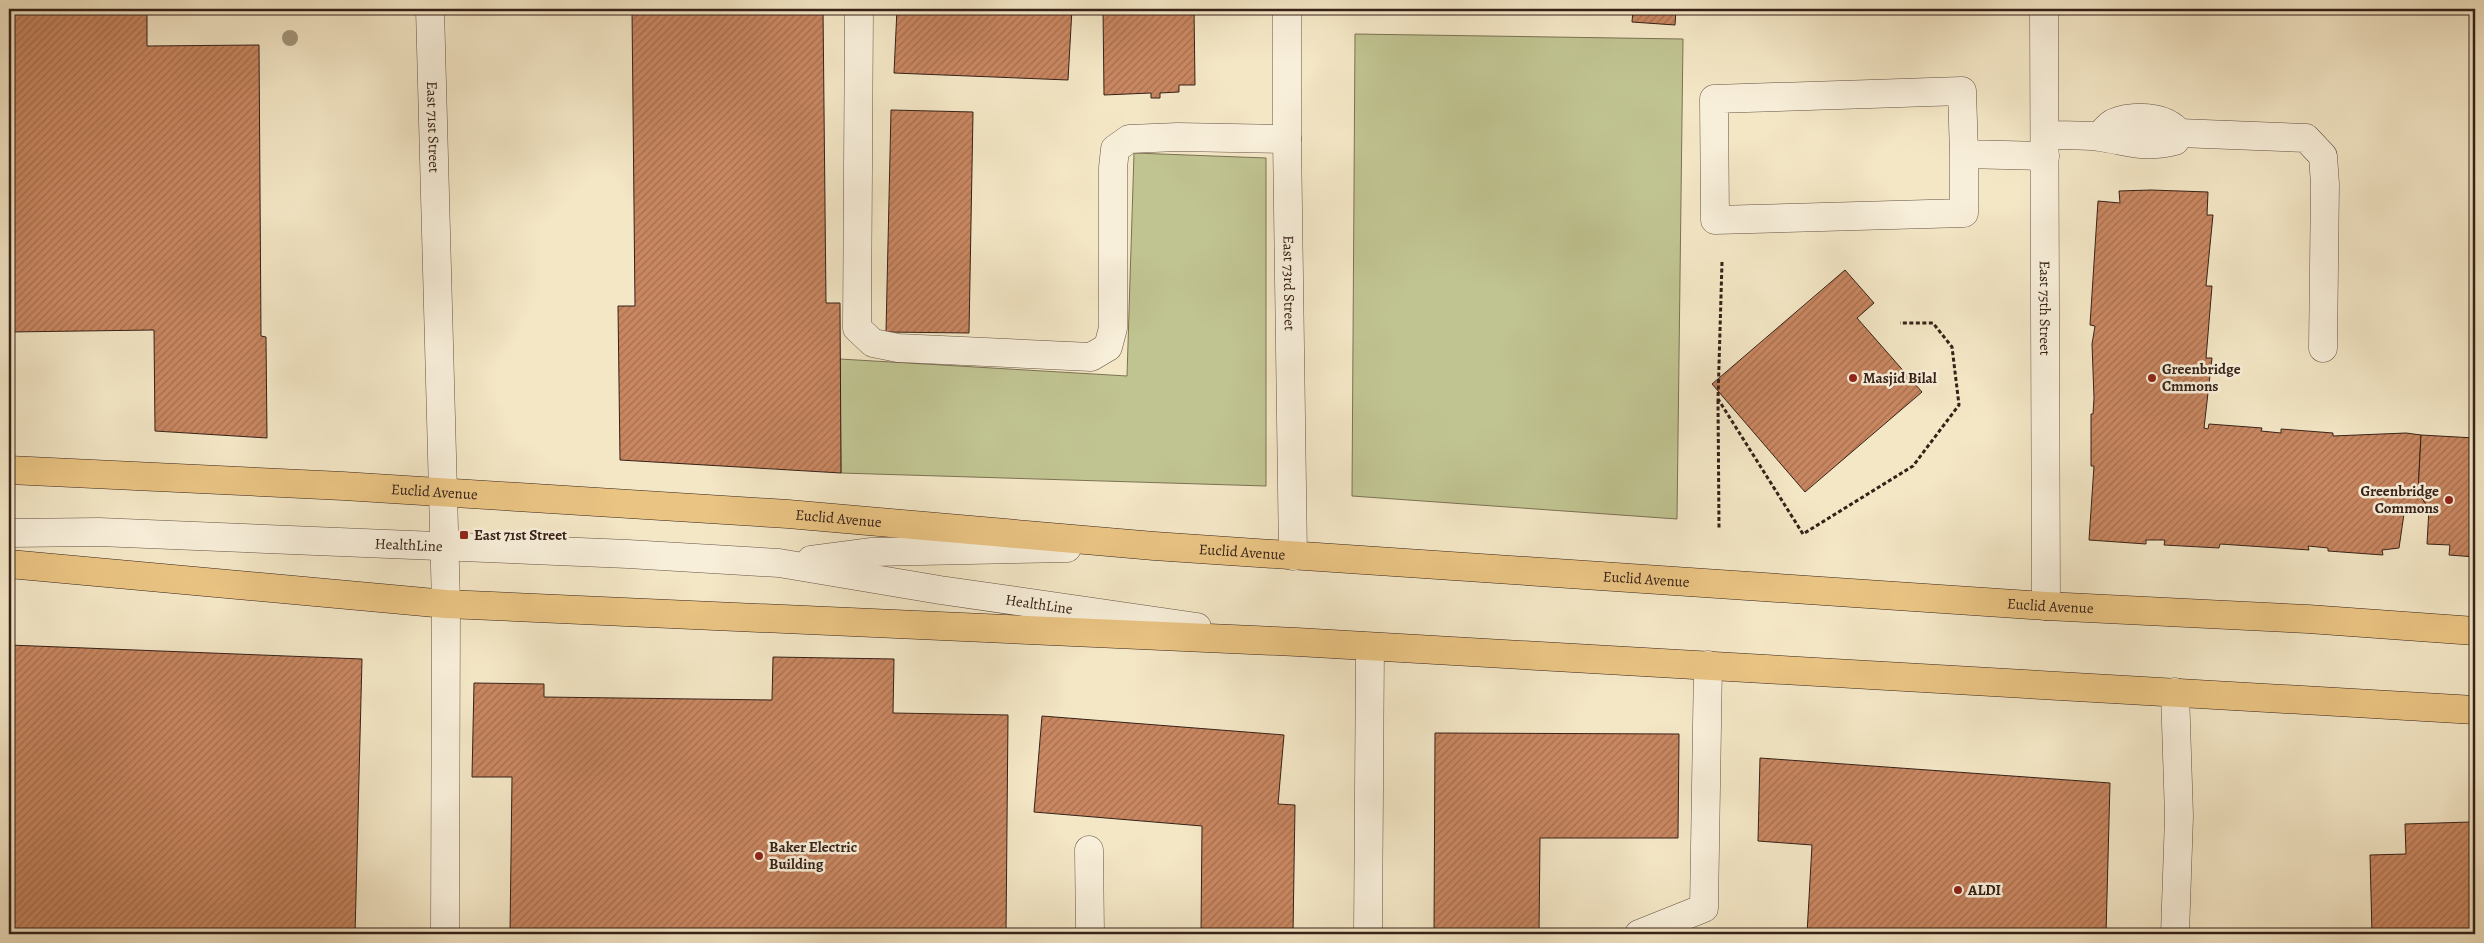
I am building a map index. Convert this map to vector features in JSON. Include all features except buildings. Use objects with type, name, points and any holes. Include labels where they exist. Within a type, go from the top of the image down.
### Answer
[{"type":"main road","name":"Euclid Avenue","points":[[9,470],[442,492],[788,514],[1154,546],[1293,556],[2046,606],[2308,619],[2475,631]]},
{"type":"main road","points":[[9,564],[446,604],[1297,642],[2475,710]]},
{"type":"street","name":"East 71st Street","points":[[430,9],[446,604],[445,934]]},
{"type":"street","points":[[859,9],[857,328],[873,343],[898,348],[948,352],[1091,357],[1108,347],[1113,328],[1113,168],[1115,149],[1130,139],[1178,137],[1287,139]]},
{"type":"street","name":"East 73rd Street","points":[[1287,9],[1293,556]]},
{"type":"street","name":"East 75th Street","points":[[2044,9],[2046,606]]},
{"type":"street","points":[[1962,91],[1964,154],[1964,213],[1715,220],[1714,99],[1962,91]]},
{"type":"street","points":[[1964,154],[2045,146],[2099,137],[2124,143],[2154,146],[2175,141],[2179,133],[2306,138],[2323,156],[2325,184],[2323,348]]},
{"type":"street","name":"HealthLine","points":[[9,519],[99,532]]},
{"type":"street","name":"HealthLine","points":[[9,533],[99,532],[444,546],[779,563],[940,590],[1297,642]]},
{"type":"street","name":"HealthLine","points":[[779,563],[872,552],[1154,546]]},
{"type":"street","points":[[1368,934],[1370,647]]},
{"type":"street","points":[[1639,934],[1704,908],[1708,666]]},
{"type":"street","points":[[2175,692],[2179,816],[2175,934]]},
{"type":"street","points":[[1089,850],[1090,934]]},
{"type":"path","points":[[1719,529],[1718,399],[1722,262]]},
{"type":"path","points":[[1718,399],[1803,534],[1913,466],[1959,405],[1952,346],[1933,323],[1900,323]]},
{"type":"green space","points":[[1355,34],[1683,39],[1677,519],[1352,496]]},
{"type":"green space","points":[[1134,153],[1266,158],[1266,486],[841,473],[840,359],[1127,376]]},
{"type":"place","name":"Masjid Bilal","points":[[1853,378]]},
{"type":"place","name":"Greenbridge Cmmons","points":[[2152,378]]},
{"type":"place","name":"Greenbridge Commons","points":[[2449,500]]},
{"type":"place","name":"East 71st Street","points":[[464,535]]},
{"type":"place","name":"Baker Electric Building","points":[[759,856]]},
{"type":"place","name":"ALDI","points":[[1958,890]]}]
